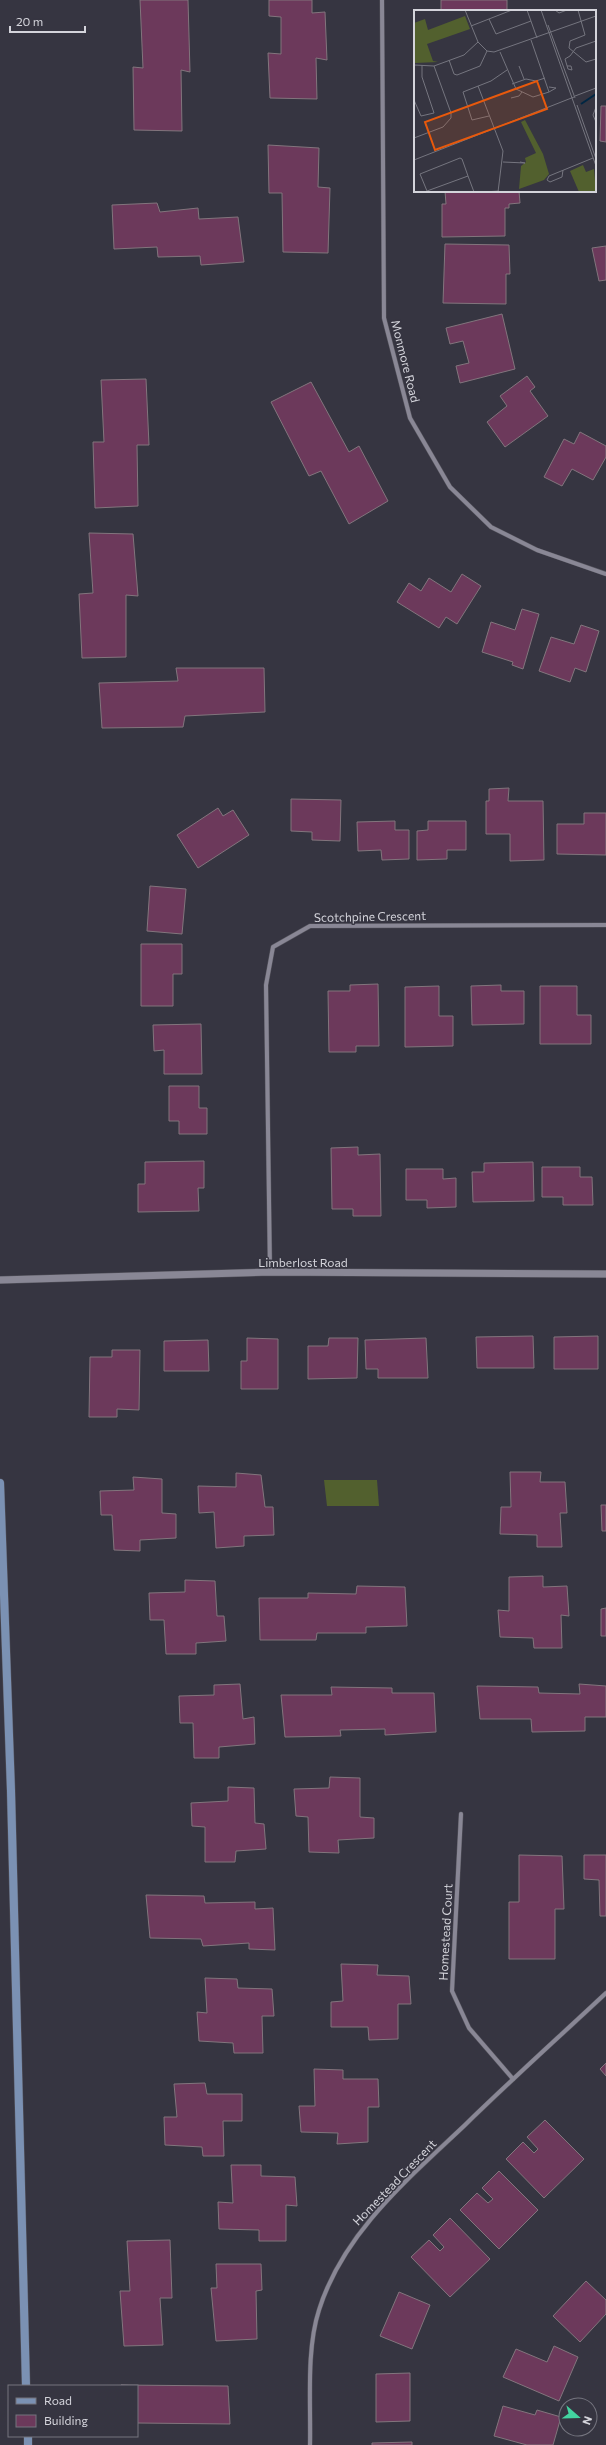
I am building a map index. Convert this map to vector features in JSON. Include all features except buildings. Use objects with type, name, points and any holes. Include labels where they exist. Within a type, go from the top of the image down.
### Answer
[{"type":"main road","points":[[0,1483],[10,1783],[26,2385]]},
{"type":"street","name":"Monmore Road","points":[[382,0],[384,318],[410,418],[450,487],[491,527],[536,550],[606,574]]},
{"type":"street","name":"Scotchpine Crescent","points":[[270,1272],[266,985],[273,947],[310,926],[606,925]]},
{"type":"street","name":"Limberlost Road","points":[[0,1280],[270,1272],[606,1274]]},
{"type":"street","name":"Homestead Court","points":[[461,1814],[452,1991],[469,2028],[513,2079]]},
{"type":"street","name":"Homestead Crescent","points":[[310,2445],[312,2348],[318,2311],[336,2268],[360,2232],[425,2163],[606,1993]]},
{"type":"green space","points":[[324,1480],[377,1480],[379,1506],[327,1506]]}]
